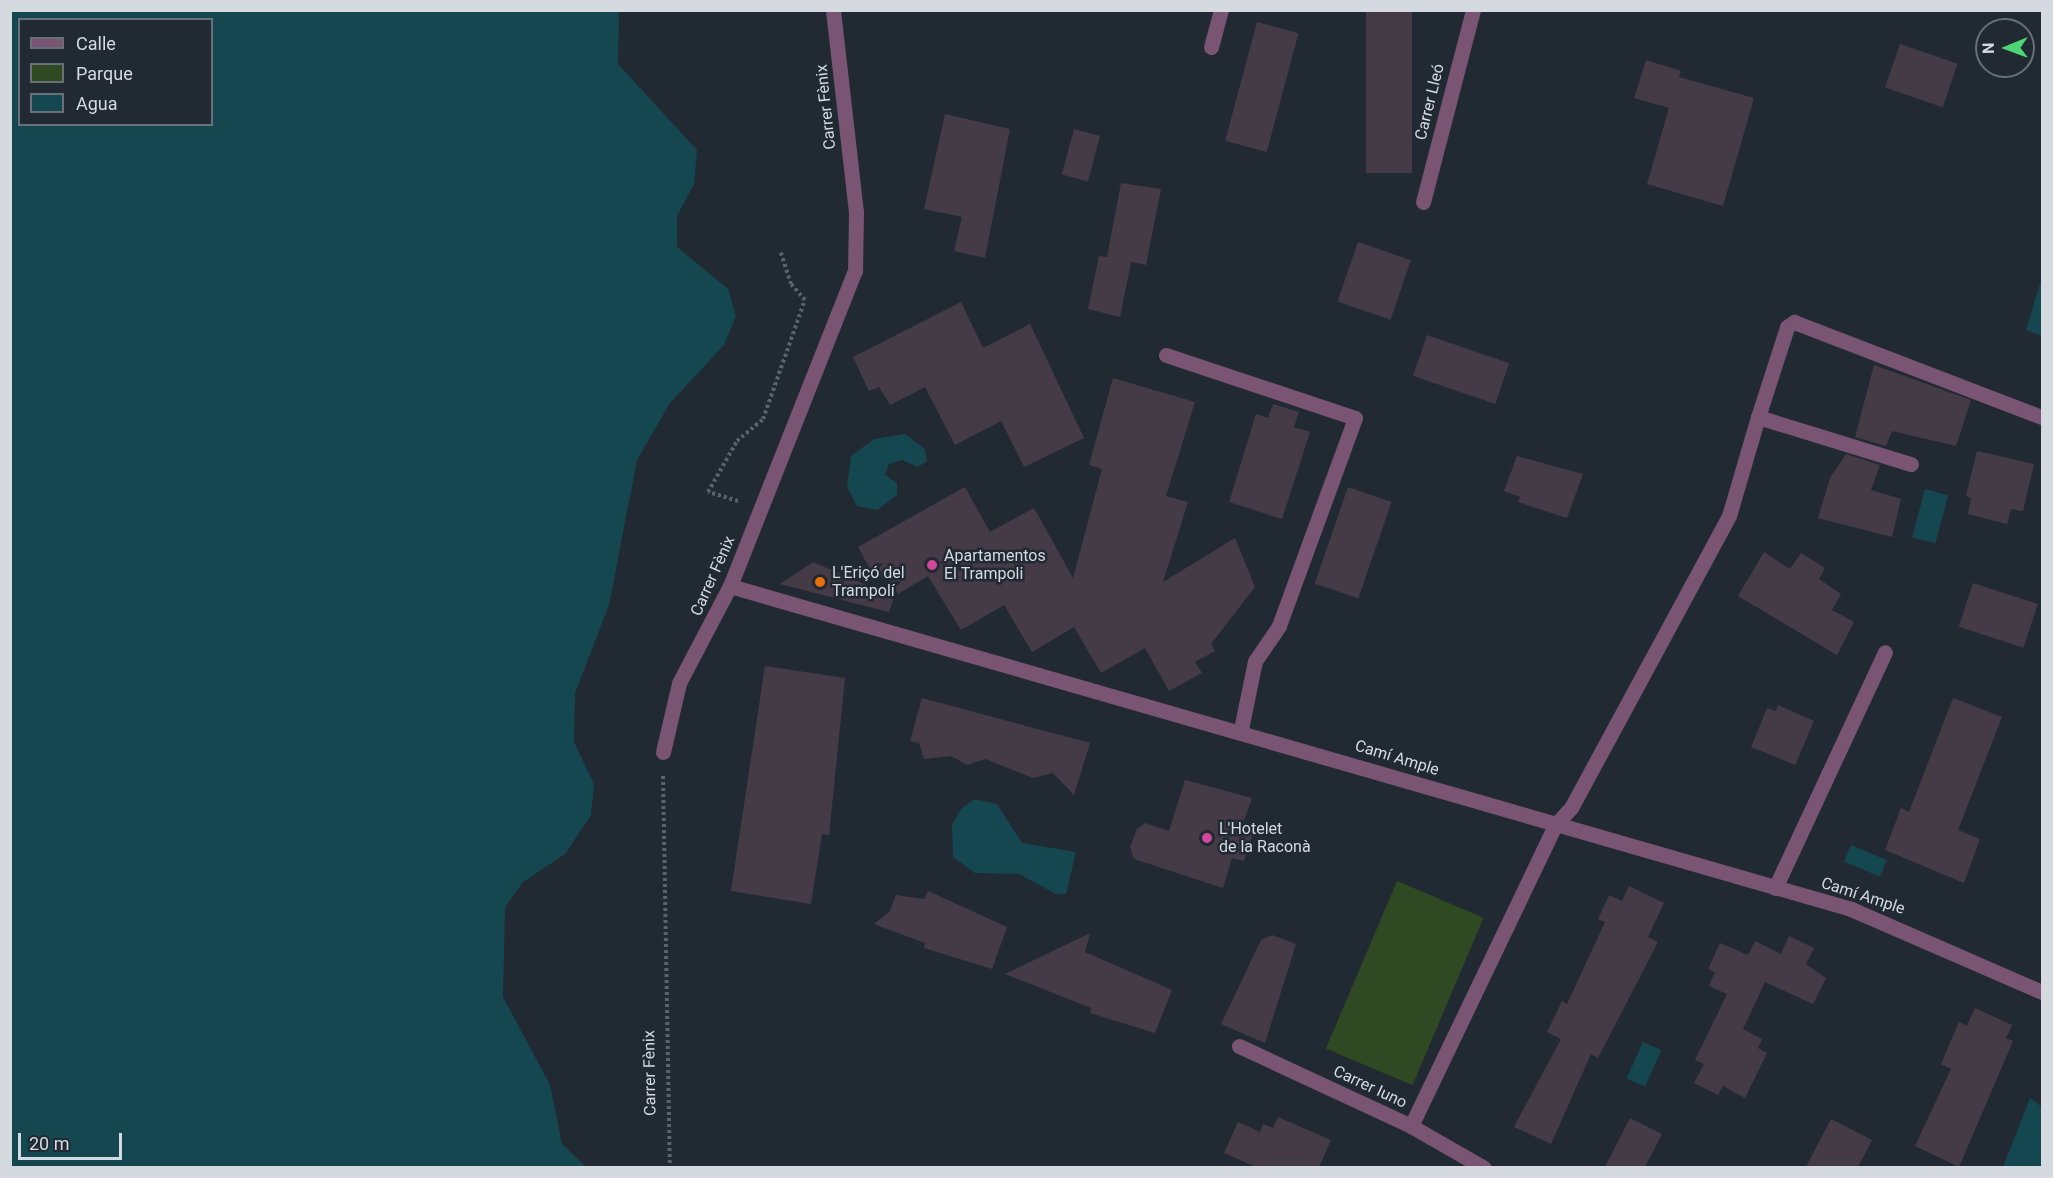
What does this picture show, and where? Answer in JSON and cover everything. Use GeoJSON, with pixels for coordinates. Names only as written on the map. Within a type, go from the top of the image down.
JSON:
{"type":"FeatureCollection","features":[{"type":"Feature","properties":{"kind":"street","name":"Carrer Fènix"},"geometry":{"type":"LineString","coordinates":[[663,752],[679,683],[730,586],[855,271],[856,212],[833,10]]}},
{"type":"Feature","properties":{"kind":"street"},"geometry":{"type":"LineString","coordinates":[[1211,47],[1221,10]]}},
{"type":"Feature","properties":{"kind":"street","name":"Carrer Lleó"},"geometry":{"type":"LineString","coordinates":[[1423,202],[1473,10]]}},
{"type":"Feature","properties":{"kind":"street"},"geometry":{"type":"LineString","coordinates":[[1411,1126],[1555,825],[1571,808],[1729,516],[1787,327],[1794,322],[2043,417]]}},
{"type":"Feature","properties":{"kind":"street"},"geometry":{"type":"LineString","coordinates":[[1166,355],[1355,418],[1279,626],[1255,661],[1241,729]]}},
{"type":"Feature","properties":{"kind":"street"},"geometry":{"type":"LineString","coordinates":[[1758,417],[1911,464]]}},
{"type":"Feature","properties":{"kind":"street","name":"Camí Ample"},"geometry":{"type":"LineString","coordinates":[[730,586],[1241,729],[1555,825],[1894,924],[2043,992]]}},
{"type":"Feature","properties":{"kind":"street"},"geometry":{"type":"LineString","coordinates":[[1775,888],[1885,652]]}},
{"type":"Feature","properties":{"kind":"street","name":"Carrer Iuno"},"geometry":{"type":"LineString","coordinates":[[1239,1046],[1411,1126],[1484,1167]]}},
{"type":"Feature","properties":{"kind":"path"},"geometry":{"type":"LineString","coordinates":[[738,501],[708,492],[737,441],[763,419],[805,300],[791,284],[780,251]]}},
{"type":"Feature","properties":{"kind":"path","name":"Carrer Fènix"},"geometry":{"type":"LineString","coordinates":[[663,752],[670,1167]]}},
{"type":"Feature","properties":{"kind":"green space"},"geometry":{"type":"Polygon","coordinates":[[[1397,881],[1484,918],[1412,1085],[1326,1049],[1397,881]]]}},
{"type":"Feature","properties":{"kind":"water"},"geometry":{"type":"Polygon","coordinates":[[[10,11],[619,11],[618,64],[697,150],[694,184],[677,216],[677,247],[728,289],[736,316],[724,345],[670,403],[637,460],[609,605],[575,693],[574,742],[594,784],[591,815],[565,854],[523,882],[505,907],[503,997],[550,1085],[562,1144],[586,1167],[11,1167],[10,11]]]}},
{"type":"Feature","properties":{"kind":"water"},"geometry":{"type":"Polygon","coordinates":[[[2042,277],[2042,336],[2026,330],[2042,277]]]}},
{"type":"Feature","properties":{"kind":"water"},"geometry":{"type":"Polygon","coordinates":[[[905,434],[925,449],[927,461],[918,467],[902,460],[889,464],[885,475],[897,483],[897,495],[877,510],[857,506],[847,487],[851,456],[874,439],[905,434]]]}},
{"type":"Feature","properties":{"kind":"water"},"geometry":{"type":"Polygon","coordinates":[[[1925,489],[1948,495],[1935,544],[1912,537],[1925,489]]]}},
{"type":"Feature","properties":{"kind":"water"},"geometry":{"type":"Polygon","coordinates":[[[975,799],[997,804],[1022,843],[1076,852],[1066,894],[1056,894],[1019,874],[975,873],[953,857],[952,824],[962,808],[975,799]]]}},
{"type":"Feature","properties":{"kind":"water"},"geometry":{"type":"Polygon","coordinates":[[[1851,845],[1887,860],[1880,877],[1844,862],[1851,845]]]}},
{"type":"Feature","properties":{"kind":"water"},"geometry":{"type":"Polygon","coordinates":[[[1643,1042],[1661,1050],[1645,1087],[1627,1079],[1643,1042]]]}},
{"type":"Feature","properties":{"kind":"water"},"geometry":{"type":"Polygon","coordinates":[[[2030,1098],[2042,1107],[2042,1163],[2040,1167],[2003,1167],[2030,1098]]]}},
{"type":"Feature","properties":{"kind":"building"},"geometry":{"type":"Polygon","coordinates":[[[1366,10],[1412,10],[1412,173],[1366,173],[1366,10]]]}},
{"type":"Feature","properties":{"kind":"building"},"geometry":{"type":"Polygon","coordinates":[[[1257,22],[1299,33],[1267,152],[1225,141],[1257,22]]]}},
{"type":"Feature","properties":{"kind":"building"},"geometry":{"type":"Polygon","coordinates":[[[1900,44],[1958,64],[1943,107],[1885,87],[1900,44]]]}},
{"type":"Feature","properties":{"kind":"building"},"geometry":{"type":"Polygon","coordinates":[[[1646,60],[1681,71],[1679,77],[1754,98],[1723,206],[1647,184],[1669,108],[1634,98],[1646,60]]]}},
{"type":"Feature","properties":{"kind":"building"},"geometry":{"type":"Polygon","coordinates":[[[945,114],[1010,129],[985,258],[954,251],[962,217],[924,209],[945,114]]]}},
{"type":"Feature","properties":{"kind":"building"},"geometry":{"type":"Polygon","coordinates":[[[1074,129],[1100,136],[1088,181],[1062,174],[1074,129]]]}},
{"type":"Feature","properties":{"kind":"building"},"geometry":{"type":"Polygon","coordinates":[[[1121,183],[1161,189],[1146,265],[1131,262],[1120,317],[1088,309],[1099,256],[1107,257],[1121,183]]]}},
{"type":"Feature","properties":{"kind":"building"},"geometry":{"type":"Polygon","coordinates":[[[1358,242],[1411,260],[1390,320],[1337,302],[1358,242]]]}},
{"type":"Feature","properties":{"kind":"building"},"geometry":{"type":"Polygon","coordinates":[[[961,302],[983,348],[1030,324],[1084,438],[1024,467],[1001,421],[955,445],[925,387],[890,405],[879,387],[869,391],[853,357],[961,302]]]}},
{"type":"Feature","properties":{"kind":"building"},"geometry":{"type":"Polygon","coordinates":[[[1427,335],[1509,363],[1495,404],[1413,376],[1427,335]]]}},
{"type":"Feature","properties":{"kind":"building"},"geometry":{"type":"Polygon","coordinates":[[[1874,365],[1971,400],[1956,446],[1892,431],[1886,446],[1855,437],[1874,365]]]}},
{"type":"Feature","properties":{"kind":"building"},"geometry":{"type":"Polygon","coordinates":[[[1113,378],[1195,402],[1166,496],[1188,502],[1163,582],[1235,538],[1255,587],[1211,644],[1215,651],[1195,662],[1202,673],[1169,691],[1145,648],[1101,673],[1074,627],[1032,652],[1004,605],[961,630],[928,576],[898,594],[885,574],[876,580],[858,547],[965,487],[990,532],[1034,508],[1073,578],[1102,469],[1089,465],[1113,378]]]}},
{"type":"Feature","properties":{"kind":"building"},"geometry":{"type":"Polygon","coordinates":[[[1273,404],[1299,412],[1294,427],[1310,432],[1282,519],[1229,502],[1256,414],[1268,418],[1273,404]]]}},
{"type":"Feature","properties":{"kind":"building"},"geometry":{"type":"Polygon","coordinates":[[[1977,451],[2034,464],[2023,511],[2011,509],[2007,524],[1968,514],[1971,498],[1966,496],[1977,451]]]}},
{"type":"Feature","properties":{"kind":"building"},"geometry":{"type":"Polygon","coordinates":[[[1846,454],[1880,465],[1871,490],[1901,499],[1892,537],[1818,518],[1830,478],[1846,454]]]}},
{"type":"Feature","properties":{"kind":"building"},"geometry":{"type":"Polygon","coordinates":[[[1517,456],[1583,474],[1567,518],[1518,502],[1520,497],[1504,491],[1517,456]]]}},
{"type":"Feature","properties":{"kind":"building"},"geometry":{"type":"Polygon","coordinates":[[[1348,487],[1391,502],[1358,598],[1315,583],[1348,487]]]}},
{"type":"Feature","properties":{"kind":"building"},"geometry":{"type":"Polygon","coordinates":[[[1764,552],[1790,569],[1801,553],[1825,568],[1819,579],[1841,594],[1832,610],[1854,622],[1837,655],[1738,596],[1764,552]]]}},
{"type":"Feature","properties":{"kind":"building","name":"L'Eriçó del Trampolí"},"geometry":{"type":"Polygon","coordinates":[[[813,562],[894,597],[889,612],[780,584],[813,562]]]}},
{"type":"Feature","properties":{"kind":"building"},"geometry":{"type":"Polygon","coordinates":[[[1973,583],[2038,604],[2023,648],[1959,627],[1973,583]]]}},
{"type":"Feature","properties":{"kind":"building"},"geometry":{"type":"Polygon","coordinates":[[[765,666],[845,678],[829,835],[822,834],[811,904],[731,891],[765,666]]]}},
{"type":"Feature","properties":{"kind":"building"},"geometry":{"type":"Polygon","coordinates":[[[922,698],[1090,743],[1074,795],[1053,773],[1033,778],[985,759],[967,765],[951,756],[924,759],[919,743],[910,741],[922,698]]]}},
{"type":"Feature","properties":{"kind":"building"},"geometry":{"type":"Polygon","coordinates":[[[1953,698],[2002,717],[1958,830],[1980,839],[1964,883],[1885,850],[1901,808],[1909,812],[1953,698]]]}},
{"type":"Feature","properties":{"kind":"building"},"geometry":{"type":"Polygon","coordinates":[[[1778,705],[1814,721],[1795,765],[1751,747],[1767,708],[1776,711],[1778,705]]]}},
{"type":"Feature","properties":{"kind":"building"},"geometry":{"type":"Polygon","coordinates":[[[1185,780],[1252,798],[1242,826],[1254,830],[1244,861],[1232,858],[1223,888],[1134,859],[1130,847],[1137,829],[1145,823],[1169,831],[1185,780]]]}},
{"type":"Feature","properties":{"kind":"building"},"geometry":{"type":"Polygon","coordinates":[[[1629,886],[1664,903],[1648,937],[1658,942],[1598,1058],[1591,1054],[1551,1144],[1514,1127],[1561,1039],[1547,1032],[1562,1001],[1567,1004],[1605,922],[1598,919],[1609,895],[1622,901],[1629,886]]]}},
{"type":"Feature","properties":{"kind":"building"},"geometry":{"type":"Polygon","coordinates":[[[928,891],[1007,927],[992,969],[924,948],[925,943],[874,924],[890,911],[896,895],[924,899],[928,891]]]}},
{"type":"Feature","properties":{"kind":"building"},"geometry":{"type":"Polygon","coordinates":[[[1090,933],[1085,952],[1172,990],[1155,1033],[1090,1013],[1091,1008],[1005,974],[1090,933]]]}},
{"type":"Feature","properties":{"kind":"building"},"geometry":{"type":"Polygon","coordinates":[[[1272,935],[1296,944],[1265,1043],[1221,1024],[1261,940],[1272,935]]]}},
{"type":"Feature","properties":{"kind":"building"},"geometry":{"type":"Polygon","coordinates":[[[1789,936],[1814,948],[1806,964],[1826,978],[1813,1004],[1765,982],[1743,1029],[1762,1039],[1758,1048],[1767,1053],[1745,1098],[1723,1086],[1718,1095],[1694,1083],[1704,1064],[1695,1060],[1727,994],[1709,986],[1715,972],[1708,969],[1720,943],[1748,955],[1755,941],[1781,954],[1789,936]]]}},
{"type":"Feature","properties":{"kind":"building"},"geometry":{"type":"Polygon","coordinates":[[[1975,1008],[2012,1025],[2006,1038],[2013,1041],[1959,1167],[1915,1146],[1951,1069],[1941,1064],[1959,1022],[1967,1026],[1975,1008]]]}},
{"type":"Feature","properties":{"kind":"building"},"geometry":{"type":"Polygon","coordinates":[[[1278,1117],[1331,1140],[1319,1167],[1256,1167],[1224,1153],[1238,1122],[1260,1132],[1263,1124],[1273,1128],[1278,1117]]]}},
{"type":"Feature","properties":{"kind":"building"},"geometry":{"type":"Polygon","coordinates":[[[1630,1118],[1662,1134],[1645,1167],[1605,1167],[1630,1118]]]}},
{"type":"Feature","properties":{"kind":"building"},"geometry":{"type":"Polygon","coordinates":[[[1831,1119],[1872,1140],[1858,1167],[1806,1167],[1831,1119]]]}},
{"type":"Feature","properties":{"kind":"place","name":"Apartamentos El Trampoli"},"geometry":{"type":"Point","coordinates":[932,565]}},
{"type":"Feature","properties":{"kind":"place","name":"L'Eriçó del Trampolí"},"geometry":{"type":"Point","coordinates":[820,582]}},
{"type":"Feature","properties":{"kind":"place","name":"L'Hotelet de la Raconà"},"geometry":{"type":"Point","coordinates":[1207,838]}}]}
